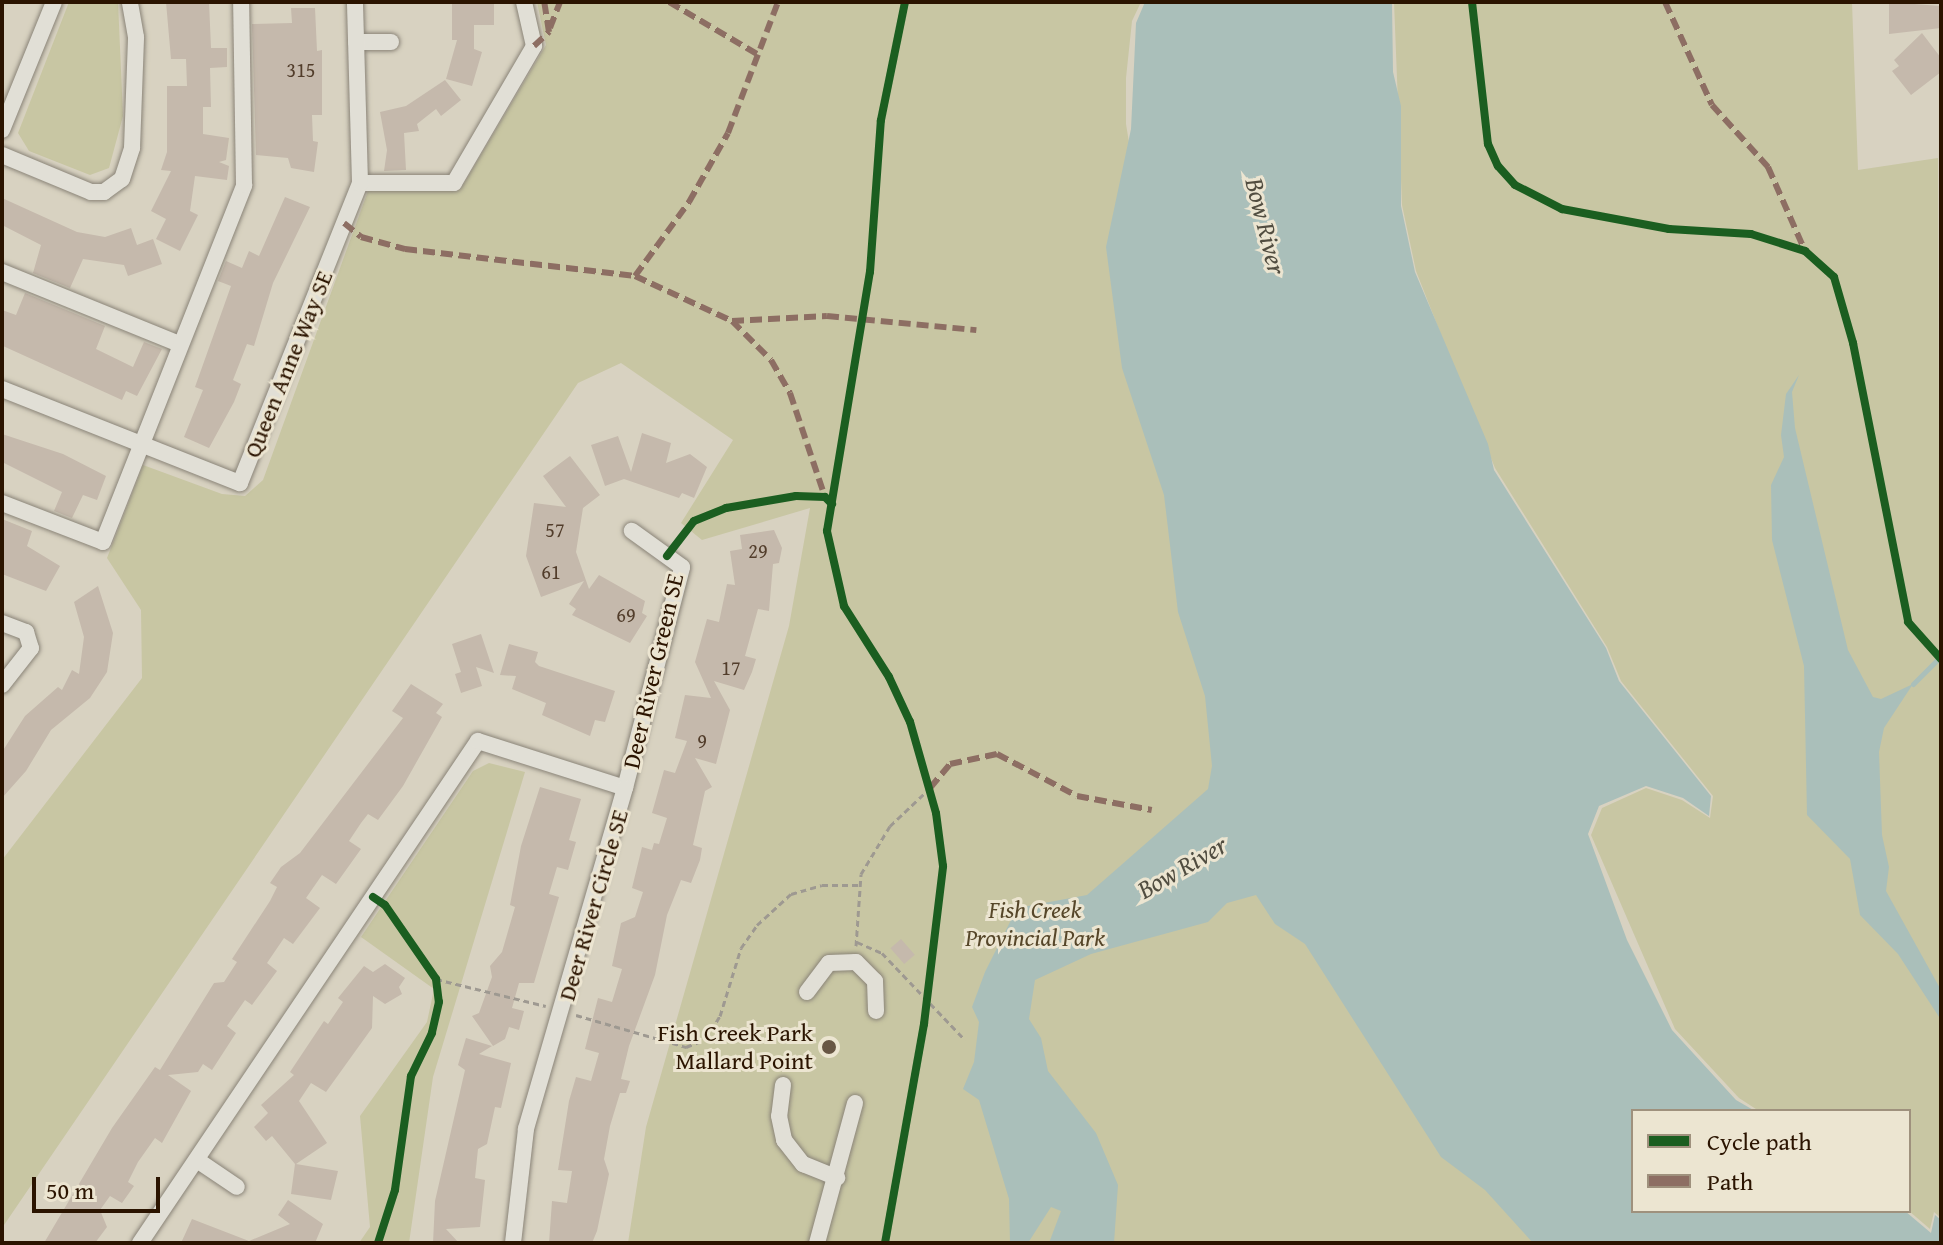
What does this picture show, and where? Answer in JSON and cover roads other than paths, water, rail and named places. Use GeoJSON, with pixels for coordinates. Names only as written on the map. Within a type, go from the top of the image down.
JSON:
{"type":"FeatureCollection","features":[{"type":"Feature","properties":{"kind":"street"},"geometry":{"type":"LineString","coordinates":[[2,130],[54,2]]}},
{"type":"Feature","properties":{"kind":"street"},"geometry":{"type":"LineString","coordinates":[[2,155],[91,192],[104,192],[122,179],[132,148],[136,37],[130,2]]}},
{"type":"Feature","properties":{"kind":"street"},"geometry":{"type":"LineString","coordinates":[[2,503],[103,542],[244,185],[241,2]]}},
{"type":"Feature","properties":{"kind":"street","name":"Queen Anne Way SE"},"geometry":{"type":"LineString","coordinates":[[2,389],[240,483],[360,183],[355,2]]}},
{"type":"Feature","properties":{"kind":"street"},"geometry":{"type":"LineString","coordinates":[[360,183],[454,183],[534,46],[524,2]]}},
{"type":"Feature","properties":{"kind":"street"},"geometry":{"type":"LineString","coordinates":[[356,42],[391,42]]}},
{"type":"Feature","properties":{"kind":"street"},"geometry":{"type":"LineString","coordinates":[[2,272],[179,344]]}},
{"type":"Feature","properties":{"kind":"street","name":"Deer River Green SE"},"geometry":{"type":"LineString","coordinates":[[625,788],[682,567],[632,531]]}},
{"type":"Feature","properties":{"kind":"street"},"geometry":{"type":"LineString","coordinates":[[2,623],[26,632],[31,648],[2,685]]}},
{"type":"Feature","properties":{"kind":"street","name":"Deer River Circle SE"},"geometry":{"type":"LineString","coordinates":[[140,1243],[478,741],[625,788],[526,1129],[513,1243]]}},
{"type":"Feature","properties":{"kind":"street"},"geometry":{"type":"LineString","coordinates":[[807,992],[829,963],[856,962],[875,981],[876,1011]]}},
{"type":"Feature","properties":{"kind":"street"},"geometry":{"type":"LineString","coordinates":[[783,1085],[779,1116],[784,1140],[803,1164],[837,1178]]}},
{"type":"Feature","properties":{"kind":"street"},"geometry":{"type":"LineString","coordinates":[[817,1243],[855,1103]]}},
{"type":"Feature","properties":{"kind":"street"},"geometry":{"type":"LineString","coordinates":[[197,1160],[237,1187]]}},
{"type":"Feature","properties":{"kind":"water","name":"Bow River"},"geometry":{"type":"Polygon","coordinates":[[[1145,2],[1392,2],[1393,72],[1401,106],[1401,206],[1415,272],[1488,444],[1494,470],[1606,648],[1619,681],[1711,796],[1709,816],[1683,798],[1646,786],[1599,806],[1588,834],[1627,940],[1672,1030],[1736,1100],[1752,1109],[1631,1109],[1631,1213],[1907,1213],[1931,1233],[1935,1215],[1941,1220],[1941,1243],[1533,1243],[1485,1190],[1441,1157],[1305,944],[1275,924],[1256,895],[1227,903],[1208,922],[1091,954],[1035,980],[1029,1019],[1041,1038],[1048,1071],[1096,1133],[1118,1185],[1114,1243],[1049,1243],[1061,1211],[1051,1207],[1028,1243],[1010,1243],[1009,1199],[979,1100],[963,1089],[974,1062],[979,1022],[972,1007],[985,972],[1017,908],[1087,895],[1208,789],[1212,766],[1205,696],[1178,612],[1164,495],[1122,368],[1106,247],[1131,129],[1136,23],[1145,2]]]}},
{"type":"Feature","properties":{"kind":"water"},"geometry":{"type":"Polygon","coordinates":[[[1799,375],[1792,392],[1795,428],[1848,650],[1873,697],[1881,699],[1913,684],[1884,728],[1879,752],[1882,835],[1889,867],[1886,891],[1941,990],[1941,1020],[1898,954],[1860,915],[1850,859],[1807,815],[1804,666],[1772,540],[1771,485],[1784,457],[1781,435],[1786,394],[1799,375]]]}},
{"type":"Feature","properties":{"kind":"waterway"},"geometry":{"type":"LineString","coordinates":[[1913,684],[1941,656]]}},
{"type":"Feature","properties":{"kind":"place","name":"Fish Creek Park Mallard Point"},"geometry":{"type":"Point","coordinates":[829,1047]}},
{"type":"Feature","properties":{"kind":"park label","name":"Fish Creek Provincial Park"},"geometry":{"type":"Point","coordinates":[1035,924]}}]}
